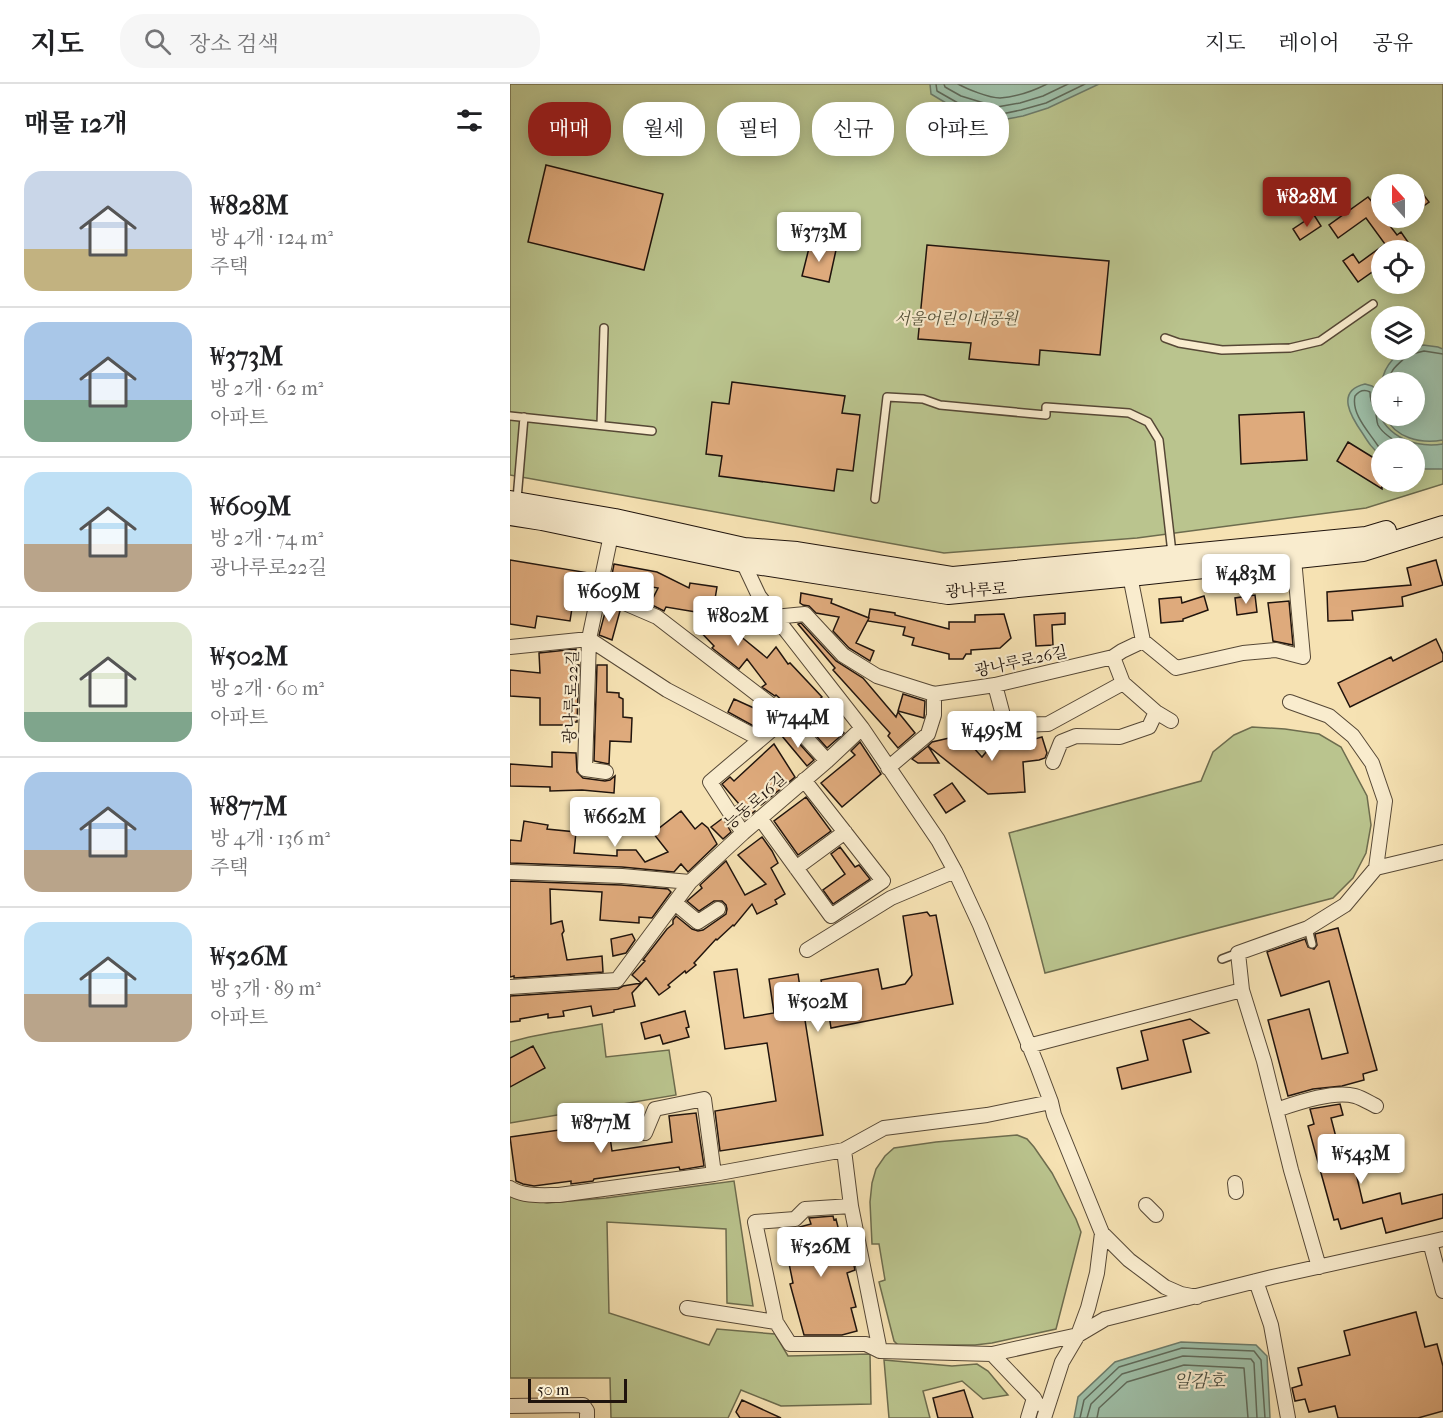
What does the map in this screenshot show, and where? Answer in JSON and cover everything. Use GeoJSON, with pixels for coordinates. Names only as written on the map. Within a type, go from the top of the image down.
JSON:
{"type":"FeatureCollection","features":[{"type":"Feature","properties":{"kind":"main road","name":"광나루로"},"geometry":{"type":"LineString","coordinates":[[512,506],[542,520],[610,535],[743,555],[948,594],[1130,576],[1173,564],[1366,537],[1443,518]]}},
{"type":"Feature","properties":{"kind":"main road","name":"광나루로"},"geometry":{"type":"LineString","coordinates":[[512,506],[615,519],[743,555],[797,552],[952,577],[1294,559],[1363,551],[1443,518]]}},
{"type":"Feature","properties":{"kind":"street","name":"광나루로22길"},"geometry":{"type":"LineString","coordinates":[[606,772],[585,769],[589,639],[610,535]]}},
{"type":"Feature","properties":{"kind":"street"},"geometry":{"type":"LineString","coordinates":[[743,555],[759,596],[862,729],[938,840],[955,871],[980,925],[1102,1233],[1129,1260],[1165,1287],[1181,1294],[1197,1297]]}},
{"type":"Feature","properties":{"kind":"street"},"geometry":{"type":"LineString","coordinates":[[1130,576],[1143,641],[1176,668],[1242,653],[1276,650],[1303,657],[1294,559]]}},
{"type":"Feature","properties":{"kind":"street"},"geometry":{"type":"LineString","coordinates":[[599,592],[657,617],[787,717],[826,761]]}},
{"type":"Feature","properties":{"kind":"street"},"geometry":{"type":"LineString","coordinates":[[774,617],[805,614],[843,656],[877,676],[934,694],[934,715],[928,734],[888,768]]}},
{"type":"Feature","properties":{"kind":"street"},"geometry":{"type":"LineString","coordinates":[[510,647],[589,639],[667,690],[760,739]]}},
{"type":"Feature","properties":{"kind":"street","name":"광나루로26길"},"geometry":{"type":"LineString","coordinates":[[934,694],[995,685],[1113,657],[1143,641]]}},
{"type":"Feature","properties":{"kind":"street"},"geometry":{"type":"LineString","coordinates":[[1113,657],[1123,683],[1171,722]]}},
{"type":"Feature","properties":{"kind":"street"},"geometry":{"type":"LineString","coordinates":[[995,685],[1004,719],[1017,725],[1048,723],[1123,683]]}},
{"type":"Feature","properties":{"kind":"street"},"geometry":{"type":"LineString","coordinates":[[1290,702],[1329,716],[1353,736],[1372,763],[1385,801],[1376,868],[1345,905],[1308,928],[1238,953],[1242,990],[1264,1061],[1291,1170],[1319,1267]]}},
{"type":"Feature","properties":{"kind":"street"},"geometry":{"type":"LineString","coordinates":[[1053,762],[1061,742],[1076,736],[1120,737],[1149,727],[1156,712]]}},
{"type":"Feature","properties":{"kind":"street"},"geometry":{"type":"LineString","coordinates":[[743,832],[710,782],[787,717]]}},
{"type":"Feature","properties":{"kind":"street"},"geometry":{"type":"LineString","coordinates":[[1048,723],[1061,742]]}},
{"type":"Feature","properties":{"kind":"street","name":"능동로16길"},"geometry":{"type":"LineString","coordinates":[[510,987],[618,980],[690,882],[743,832],[862,729]]}},
{"type":"Feature","properties":{"kind":"street"},"geometry":{"type":"LineString","coordinates":[[760,818],[831,916],[883,881],[804,780]]}},
{"type":"Feature","properties":{"kind":"street"},"geometry":{"type":"LineString","coordinates":[[796,868],[845,832]]}},
{"type":"Feature","properties":{"kind":"street"},"geometry":{"type":"LineString","coordinates":[[1376,868],[1443,852]]}},
{"type":"Feature","properties":{"kind":"street"},"geometry":{"type":"LineString","coordinates":[[807,950],[891,898],[955,871]]}},
{"type":"Feature","properties":{"kind":"street"},"geometry":{"type":"LineString","coordinates":[[510,872],[622,876],[690,882]]}},
{"type":"Feature","properties":{"kind":"street"},"geometry":{"type":"LineString","coordinates":[[675,903],[698,922],[718,909]]}},
{"type":"Feature","properties":{"kind":"street"},"geometry":{"type":"LineString","coordinates":[[1028,1046],[1242,990]]}},
{"type":"Feature","properties":{"kind":"street"},"geometry":{"type":"LineString","coordinates":[[1276,1110],[1330,1092],[1354,1096],[1376,1106]]}},
{"type":"Feature","properties":{"kind":"street"},"geometry":{"type":"LineString","coordinates":[[645,1133],[655,1109],[704,1099],[714,1174]]}},
{"type":"Feature","properties":{"kind":"street"},"geometry":{"type":"LineString","coordinates":[[510,1188],[516,1192],[558,1195],[714,1174],[844,1150],[884,1128],[987,1115],[1051,1102]]}},
{"type":"Feature","properties":{"kind":"street"},"geometry":{"type":"LineString","coordinates":[[844,1150],[850,1206],[880,1351]]}},
{"type":"Feature","properties":{"kind":"street"},"geometry":{"type":"LineString","coordinates":[[850,1206],[805,1209],[795,1219],[755,1222],[776,1322],[790,1344],[867,1344],[880,1351],[992,1354],[1077,1335],[1105,1319],[1256,1281],[1437,1240],[1443,1291]]}},
{"type":"Feature","properties":{"kind":"street"},"geometry":{"type":"LineString","coordinates":[[1044,1417],[1062,1362],[1077,1335],[1088,1308],[1097,1273],[1102,1233]]}},
{"type":"Feature","properties":{"kind":"street"},"geometry":{"type":"LineString","coordinates":[[1256,1281],[1271,1325],[1288,1418]]}},
{"type":"Feature","properties":{"kind":"street"},"geometry":{"type":"LineString","coordinates":[[687,1308],[776,1322]]}},
{"type":"Feature","properties":{"kind":"street"},"geometry":{"type":"LineString","coordinates":[[867,1344],[876,1329]]}},
{"type":"Feature","properties":{"kind":"street"},"geometry":{"type":"LineString","coordinates":[[992,1354],[1034,1398],[1044,1417]]}},
{"type":"Feature","properties":{"kind":"street"},"geometry":{"type":"LineString","coordinates":[[1028,1418],[1034,1398]]}},
{"type":"Feature","properties":{"kind":"street"},"geometry":{"type":"LineString","coordinates":[[510,1406],[583,1405],[587,1411],[587,1418]]}},
{"type":"Feature","properties":{"kind":"lane"},"geometry":{"type":"LineString","coordinates":[[1165,338],[1179,343],[1222,350],[1290,348],[1320,341],[1373,304]]}},
{"type":"Feature","properties":{"kind":"lane"},"geometry":{"type":"LineString","coordinates":[[601,425],[604,328]]}},
{"type":"Feature","properties":{"kind":"lane"},"geometry":{"type":"LineString","coordinates":[[876,499],[886,397],[924,399],[940,405],[1046,415],[1046,407],[1129,413],[1148,422],[1159,440],[1173,564]]}},
{"type":"Feature","properties":{"kind":"lane"},"geometry":{"type":"LineString","coordinates":[[510,416],[652,430]]}},
{"type":"Feature","properties":{"kind":"lane"},"geometry":{"type":"LineString","coordinates":[[512,506],[524,417]]}},
{"type":"Feature","properties":{"kind":"lane"},"geometry":{"type":"LineString","coordinates":[[1308,928],[1312,944]]}},
{"type":"Feature","properties":{"kind":"lane"},"geometry":{"type":"LineString","coordinates":[[1222,959],[1238,953]]}},
{"type":"Feature","properties":{"kind":"green space","name":"서울어린이대공원"},"geometry":{"type":"Polygon","coordinates":[[[510,84],[1443,84],[1443,484],[1425,490],[1425,438],[1371,438],[1371,492],[1417,492],[1366,508],[1137,538],[944,553],[510,475],[510,84]]]}},
{"type":"Feature","properties":{"kind":"green space"},"geometry":{"type":"Polygon","coordinates":[[[1252,727],[1319,734],[1341,747],[1367,796],[1371,825],[1366,853],[1353,878],[1333,898],[1045,973],[1009,833],[1201,781],[1213,752],[1234,735],[1252,727]]]}},
{"type":"Feature","properties":{"kind":"green space"},"geometry":{"type":"Polygon","coordinates":[[[602,1024],[606,1057],[669,1050],[676,1095],[510,1123],[510,1042],[602,1024]]]}},
{"type":"Feature","properties":{"kind":"green space"},"geometry":{"type":"Polygon","coordinates":[[[1017,1135],[1027,1139],[1052,1173],[1081,1232],[1056,1329],[975,1345],[898,1345],[894,1341],[879,1282],[885,1280],[879,1244],[872,1244],[870,1202],[876,1169],[894,1148],[1017,1135]]]}},
{"type":"Feature","properties":{"kind":"green space"},"geometry":{"type":"Polygon","coordinates":[[[734,1181],[753,1306],[727,1303],[726,1229],[607,1222],[609,1313],[709,1345],[717,1329],[775,1334],[788,1356],[870,1354],[871,1404],[781,1406],[741,1390],[728,1418],[611,1418],[610,1378],[510,1378],[510,1195],[547,1203],[606,1198],[734,1181]]]}},
{"type":"Feature","properties":{"kind":"green space"},"geometry":{"type":"Polygon","coordinates":[[[884,1360],[952,1366],[977,1364],[988,1371],[1008,1395],[983,1399],[962,1381],[923,1391],[930,1418],[889,1418],[884,1360]]]}},
{"type":"Feature","properties":{"kind":"water"},"geometry":{"type":"Polygon","coordinates":[[[930,84],[1099,84],[1048,108],[1009,119],[1009,102],[944,102],[931,94],[930,84]]]}},
{"type":"Feature","properties":{"kind":"water"},"geometry":{"type":"Polygon","coordinates":[[[1425,345],[1443,349],[1443,440],[1426,441],[1425,438],[1409,438],[1391,426],[1425,426],[1425,372],[1384,372],[1392,360],[1425,360],[1425,345]]]}},
{"type":"Feature","properties":{"kind":"water"},"geometry":{"type":"Polygon","coordinates":[[[1365,384],[1371,386],[1371,426],[1386,426],[1402,438],[1371,438],[1371,445],[1350,413],[1348,398],[1350,392],[1365,384]]]}},
{"type":"Feature","properties":{"kind":"water"},"geometry":{"type":"Polygon","coordinates":[[[1443,444],[1443,469],[1425,469],[1425,445],[1443,444]]]}},
{"type":"Feature","properties":{"kind":"water","name":"일감호"},"geometry":{"type":"Polygon","coordinates":[[[1181,1342],[1256,1345],[1267,1356],[1270,1418],[1074,1418],[1078,1397],[1115,1362],[1181,1342]]]}},
{"type":"Feature","properties":{"kind":"building"},"geometry":{"type":"Polygon","coordinates":[[[546,165],[663,194],[644,270],[528,242],[546,165]]]}},
{"type":"Feature","properties":{"kind":"building"},"geometry":{"type":"Polygon","coordinates":[[[1368,197],[1371,201],[1371,225],[1366,218],[1338,238],[1329,225],[1368,197]]]}},
{"type":"Feature","properties":{"kind":"building"},"geometry":{"type":"Polygon","coordinates":[[[1314,215],[1321,226],[1300,240],[1293,229],[1314,215]]]}},
{"type":"Feature","properties":{"kind":"building"},"geometry":{"type":"Polygon","coordinates":[[[1373,228],[1392,228],[1397,235],[1401,232],[1407,240],[1382,240],[1373,228]]]}},
{"type":"Feature","properties":{"kind":"building"},"geometry":{"type":"Polygon","coordinates":[[[810,244],[836,250],[829,282],[802,276],[810,244]]]}},
{"type":"Feature","properties":{"kind":"building"},"geometry":{"type":"Polygon","coordinates":[[[927,245],[1109,261],[1100,355],[1040,350],[1039,365],[969,359],[971,343],[918,339],[927,245]]]}},
{"type":"Feature","properties":{"kind":"building"},"geometry":{"type":"Polygon","coordinates":[[[1353,254],[1359,263],[1371,254],[1371,273],[1358,282],[1343,261],[1353,254]]]}},
{"type":"Feature","properties":{"kind":"building"},"geometry":{"type":"Polygon","coordinates":[[[732,382],[845,396],[842,413],[860,415],[853,471],[837,469],[834,491],[719,476],[722,456],[706,454],[712,402],[729,404],[732,382]]]}},
{"type":"Feature","properties":{"kind":"building"},"geometry":{"type":"Polygon","coordinates":[[[1304,412],[1307,460],[1241,464],[1239,415],[1304,412]]]}},
{"type":"Feature","properties":{"kind":"building"},"geometry":{"type":"Polygon","coordinates":[[[1348,442],[1371,456],[1371,482],[1337,461],[1348,442]]]}},
{"type":"Feature","properties":{"kind":"building"},"geometry":{"type":"Polygon","coordinates":[[[510,560],[589,573],[584,604],[573,602],[570,621],[537,616],[535,628],[510,624],[510,560]]]}},
{"type":"Feature","properties":{"kind":"building"},"geometry":{"type":"Polygon","coordinates":[[[1436,560],[1443,585],[1402,597],[1403,606],[1352,611],[1353,620],[1328,621],[1327,592],[1411,585],[1407,568],[1436,560]]]}},
{"type":"Feature","properties":{"kind":"building"},"geometry":{"type":"Polygon","coordinates":[[[614,564],[657,572],[689,588],[690,583],[717,587],[714,605],[727,618],[725,620],[767,658],[776,647],[788,664],[790,663],[822,697],[817,701],[844,733],[827,748],[794,711],[776,695],[762,687],[766,684],[747,659],[739,669],[712,648],[714,646],[695,626],[708,614],[666,607],[664,611],[650,604],[658,588],[611,580],[614,564]]]}},
{"type":"Feature","properties":{"kind":"building"},"geometry":{"type":"Polygon","coordinates":[[[801,593],[832,599],[831,603],[869,618],[856,643],[874,651],[870,661],[849,648],[833,631],[839,617],[816,613],[809,606],[803,605],[800,603],[801,593]]]}},
{"type":"Feature","properties":{"kind":"building"},"geometry":{"type":"Polygon","coordinates":[[[1255,595],[1257,612],[1237,615],[1235,598],[1255,595]]]}},
{"type":"Feature","properties":{"kind":"building"},"geometry":{"type":"Polygon","coordinates":[[[1204,596],[1208,610],[1183,619],[1183,621],[1161,623],[1159,599],[1181,597],[1182,603],[1204,596]]]}},
{"type":"Feature","properties":{"kind":"building"},"geometry":{"type":"Polygon","coordinates":[[[1289,601],[1293,645],[1273,641],[1268,603],[1289,601]]]}},
{"type":"Feature","properties":{"kind":"building"},"geometry":{"type":"Polygon","coordinates":[[[607,605],[620,611],[612,640],[599,635],[607,605]]]}},
{"type":"Feature","properties":{"kind":"building"},"geometry":{"type":"Polygon","coordinates":[[[870,609],[895,613],[895,615],[949,629],[949,622],[975,622],[975,615],[1004,614],[1011,638],[1000,648],[971,650],[971,654],[966,654],[963,659],[949,659],[949,654],[912,645],[914,638],[903,635],[905,627],[868,621],[870,609]]]}},
{"type":"Feature","properties":{"kind":"building"},"geometry":{"type":"Polygon","coordinates":[[[1065,613],[1065,624],[1052,625],[1053,645],[1036,646],[1034,615],[1065,613]]]}},
{"type":"Feature","properties":{"kind":"building"},"geometry":{"type":"Polygon","coordinates":[[[801,623],[836,661],[863,678],[896,717],[898,712],[915,733],[898,748],[888,736],[890,733],[833,670],[835,668],[798,624],[801,623]]]}},
{"type":"Feature","properties":{"kind":"building"},"geometry":{"type":"Polygon","coordinates":[[[1436,639],[1443,654],[1443,661],[1350,707],[1338,683],[1391,657],[1393,661],[1436,639]]]}},
{"type":"Feature","properties":{"kind":"building"},"geometry":{"type":"Polygon","coordinates":[[[576,649],[575,665],[579,665],[577,722],[570,722],[570,725],[540,725],[540,698],[510,696],[510,670],[540,673],[539,653],[576,649]]]}},
{"type":"Feature","properties":{"kind":"building"},"geometry":{"type":"Polygon","coordinates":[[[597,665],[607,665],[607,692],[619,693],[619,697],[623,699],[623,717],[632,718],[631,742],[610,741],[609,764],[594,761],[597,665]]]}},
{"type":"Feature","properties":{"kind":"building"},"geometry":{"type":"Polygon","coordinates":[[[903,694],[925,701],[924,718],[898,711],[903,694]]]}},
{"type":"Feature","properties":{"kind":"building"},"geometry":{"type":"Polygon","coordinates":[[[734,699],[767,714],[759,729],[728,712],[734,699]]]}},
{"type":"Feature","properties":{"kind":"building"},"geometry":{"type":"Polygon","coordinates":[[[788,731],[814,760],[807,766],[782,736],[788,731]]]}},
{"type":"Feature","properties":{"kind":"building"},"geometry":{"type":"Polygon","coordinates":[[[962,735],[982,757],[994,742],[1020,743],[1033,736],[1035,739],[1042,737],[1047,753],[1045,758],[1023,762],[1025,792],[988,794],[928,746],[932,742],[962,735]]]}},
{"type":"Feature","properties":{"kind":"building"},"geometry":{"type":"Polygon","coordinates":[[[860,742],[881,774],[842,807],[821,783],[855,755],[851,751],[860,742]]]}},
{"type":"Feature","properties":{"kind":"building"},"geometry":{"type":"Polygon","coordinates":[[[774,744],[795,777],[761,805],[753,795],[749,797],[755,811],[745,819],[736,806],[739,804],[722,784],[730,777],[734,781],[774,744]]]}},
{"type":"Feature","properties":{"kind":"building"},"geometry":{"type":"Polygon","coordinates":[[[928,746],[939,763],[918,763],[912,759],[928,746]]]}},
{"type":"Feature","properties":{"kind":"building"},"geometry":{"type":"Polygon","coordinates":[[[552,752],[576,753],[577,772],[583,778],[605,781],[615,776],[614,793],[582,790],[550,791],[550,787],[510,786],[510,764],[552,767],[552,752]]]}},
{"type":"Feature","properties":{"kind":"building"},"geometry":{"type":"Polygon","coordinates":[[[952,783],[965,801],[946,813],[934,795],[952,783]]]}},
{"type":"Feature","properties":{"kind":"building"},"geometry":{"type":"Polygon","coordinates":[[[806,797],[831,831],[798,855],[774,821],[806,797]]]}},
{"type":"Feature","properties":{"kind":"building"},"geometry":{"type":"Polygon","coordinates":[[[681,811],[695,829],[702,823],[708,828],[717,844],[688,872],[681,864],[674,872],[622,867],[510,863],[510,840],[521,841],[524,821],[548,825],[547,829],[576,832],[574,853],[617,856],[617,850],[636,850],[645,862],[668,852],[653,833],[681,811]]]}},
{"type":"Feature","properties":{"kind":"building"},"geometry":{"type":"Polygon","coordinates":[[[723,818],[731,832],[723,839],[711,827],[723,818]]]}},
{"type":"Feature","properties":{"kind":"building"},"geometry":{"type":"Polygon","coordinates":[[[762,837],[778,863],[771,868],[785,894],[775,900],[777,904],[757,914],[752,904],[734,926],[716,939],[694,963],[696,965],[668,985],[670,987],[659,995],[646,978],[632,993],[635,1006],[593,1016],[591,1006],[563,1011],[564,1016],[548,1018],[548,1014],[510,1022],[510,996],[618,989],[641,983],[632,975],[673,924],[676,916],[698,931],[726,914],[726,905],[722,901],[714,901],[699,911],[687,901],[702,888],[700,885],[726,861],[745,895],[766,884],[738,855],[762,837]]]}},
{"type":"Feature","properties":{"kind":"building"},"geometry":{"type":"Polygon","coordinates":[[[840,847],[855,867],[859,865],[870,879],[833,904],[823,890],[845,874],[831,854],[840,847]]]}},
{"type":"Feature","properties":{"kind":"building"},"geometry":{"type":"Polygon","coordinates":[[[510,881],[621,885],[668,889],[671,892],[652,918],[639,917],[639,923],[600,920],[602,892],[550,889],[551,924],[562,921],[567,960],[602,956],[603,972],[514,978],[514,976],[510,977],[510,881]]]}},
{"type":"Feature","properties":{"kind":"building"},"geometry":{"type":"Polygon","coordinates":[[[927,912],[930,916],[936,915],[953,1004],[831,1028],[829,1015],[805,1020],[823,1135],[720,1151],[715,1111],[776,1101],[767,1043],[725,1049],[714,972],[737,969],[744,1018],[774,1013],[769,979],[798,974],[801,994],[823,990],[821,980],[878,969],[882,989],[905,984],[912,975],[903,916],[927,912]]]}},
{"type":"Feature","properties":{"kind":"building"},"geometry":{"type":"Polygon","coordinates":[[[1338,928],[1377,1070],[1363,1074],[1364,1080],[1288,1096],[1268,1020],[1309,1009],[1322,1059],[1348,1053],[1329,981],[1281,996],[1267,952],[1305,939],[1308,947],[1314,949],[1317,945],[1315,934],[1338,928]]]}},
{"type":"Feature","properties":{"kind":"building"},"geometry":{"type":"Polygon","coordinates":[[[632,934],[635,940],[626,953],[613,956],[611,939],[632,934]]]}},
{"type":"Feature","properties":{"kind":"building"},"geometry":{"type":"Polygon","coordinates":[[[685,1011],[689,1037],[663,1044],[660,1035],[645,1039],[641,1023],[685,1011]]]}},
{"type":"Feature","properties":{"kind":"building"},"geometry":{"type":"Polygon","coordinates":[[[1190,1019],[1209,1033],[1183,1040],[1191,1072],[1122,1089],[1117,1068],[1148,1060],[1141,1031],[1190,1019]]]}},
{"type":"Feature","properties":{"kind":"building"},"geometry":{"type":"Polygon","coordinates":[[[533,1046],[545,1068],[510,1087],[510,1058],[533,1046]]]}},
{"type":"Feature","properties":{"kind":"building"},"geometry":{"type":"Polygon","coordinates":[[[1340,1104],[1343,1115],[1331,1118],[1344,1168],[1354,1165],[1363,1203],[1400,1193],[1402,1204],[1443,1194],[1443,1218],[1386,1233],[1382,1218],[1341,1229],[1338,1219],[1334,1220],[1308,1126],[1314,1124],[1310,1109],[1340,1104]]]}},
{"type":"Feature","properties":{"kind":"building"},"geometry":{"type":"Polygon","coordinates":[[[696,1113],[704,1166],[680,1170],[679,1167],[571,1184],[571,1181],[534,1186],[516,1181],[510,1137],[608,1123],[612,1151],[672,1142],[669,1116],[696,1113]]]}},
{"type":"Feature","properties":{"kind":"building"},"geometry":{"type":"Polygon","coordinates":[[[833,1216],[834,1220],[836,1219],[846,1259],[852,1257],[855,1270],[847,1273],[856,1307],[851,1308],[857,1331],[842,1335],[804,1335],[790,1284],[793,1283],[782,1229],[811,1224],[809,1218],[833,1216]]]}},
{"type":"Feature","properties":{"kind":"building"},"geometry":{"type":"Polygon","coordinates":[[[1416,1312],[1425,1347],[1437,1344],[1443,1366],[1443,1411],[1418,1418],[1338,1418],[1335,1406],[1309,1412],[1305,1399],[1295,1401],[1292,1388],[1302,1385],[1298,1368],[1350,1355],[1344,1331],[1416,1312]]]}},
{"type":"Feature","properties":{"kind":"building"},"geometry":{"type":"Polygon","coordinates":[[[964,1390],[973,1418],[938,1418],[933,1398],[964,1390]]]}},
{"type":"Feature","properties":{"kind":"building"},"geometry":{"type":"Polygon","coordinates":[[[742,1400],[781,1418],[740,1418],[736,1412],[742,1400]]]}}]}
